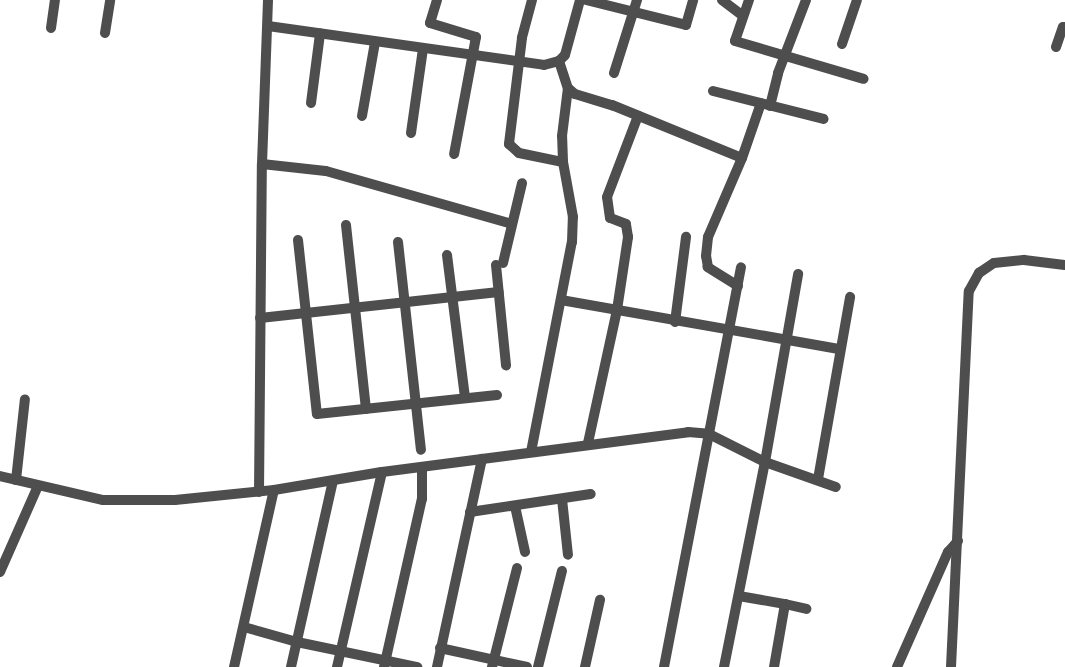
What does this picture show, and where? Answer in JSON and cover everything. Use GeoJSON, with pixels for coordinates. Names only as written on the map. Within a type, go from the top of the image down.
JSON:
{"type":"FeatureCollection","features":[{"type":"Feature","properties":{"kind":"street"},"geometry":{"type":"LineString","coordinates":[[51,28],[55,0]]}},
{"type":"Feature","properties":{"kind":"street"},"geometry":{"type":"LineString","coordinates":[[105,33],[110,0]]}},
{"type":"Feature","properties":{"kind":"street"},"geometry":{"type":"LineString","coordinates":[[259,492],[262,164],[268,0]]}},
{"type":"Feature","properties":{"kind":"street"},"geometry":{"type":"LineString","coordinates":[[436,0],[430,23],[476,37],[454,154]]}},
{"type":"Feature","properties":{"kind":"street"},"geometry":{"type":"LineString","coordinates":[[532,0],[522,38],[509,144],[519,153],[563,162]]}},
{"type":"Feature","properties":{"kind":"street"},"geometry":{"type":"LineString","coordinates":[[268,26],[544,66],[559,61],[565,55],[580,0]]}},
{"type":"Feature","properties":{"kind":"street"},"geometry":{"type":"LineString","coordinates":[[586,0],[686,25],[693,0]]}},
{"type":"Feature","properties":{"kind":"street"},"geometry":{"type":"LineString","coordinates":[[614,74],[638,0]]}},
{"type":"Feature","properties":{"kind":"street"},"geometry":{"type":"LineString","coordinates":[[722,0],[743,16]]}},
{"type":"Feature","properties":{"kind":"street"},"geometry":{"type":"LineString","coordinates":[[749,0],[735,41],[786,58],[864,79]]}},
{"type":"Feature","properties":{"kind":"street"},"geometry":{"type":"LineString","coordinates":[[738,286],[708,267],[706,256],[708,237],[778,73],[786,58],[806,0]]}},
{"type":"Feature","properties":{"kind":"street"},"geometry":{"type":"LineString","coordinates":[[842,44],[857,0]]}},
{"type":"Feature","properties":{"kind":"street"},"geometry":{"type":"LineString","coordinates":[[1056,47],[1063,27],[1065,27]]}},
{"type":"Feature","properties":{"kind":"street"},"geometry":{"type":"LineString","coordinates":[[311,103],[320,34]]}},
{"type":"Feature","properties":{"kind":"street"},"geometry":{"type":"LineString","coordinates":[[362,116],[375,42]]}},
{"type":"Feature","properties":{"kind":"street"},"geometry":{"type":"LineString","coordinates":[[411,133],[423,49]]}},
{"type":"Feature","properties":{"kind":"street"},"geometry":{"type":"LineString","coordinates":[[531,452],[572,242],[573,217],[563,162],[562,136],[568,88],[559,61]]}},
{"type":"Feature","properties":{"kind":"street"},"geometry":{"type":"LineString","coordinates":[[568,88],[575,94],[638,116],[742,158]]}},
{"type":"Feature","properties":{"kind":"street"},"geometry":{"type":"LineString","coordinates":[[714,91],[824,119]]}},
{"type":"Feature","properties":{"kind":"street"},"geometry":{"type":"LineString","coordinates":[[588,443],[617,310],[628,228],[626,224],[610,218],[607,197],[638,116]]}},
{"type":"Feature","properties":{"kind":"street"},"geometry":{"type":"LineString","coordinates":[[262,164],[326,170],[512,224]]}},
{"type":"Feature","properties":{"kind":"street"},"geometry":{"type":"LineString","coordinates":[[506,366],[499,292],[499,264],[512,224],[522,183]]}},
{"type":"Feature","properties":{"kind":"street"},"geometry":{"type":"LineString","coordinates":[[346,225],[366,409]]}},
{"type":"Feature","properties":{"kind":"street"},"geometry":{"type":"LineString","coordinates":[[675,322],[686,237]]}},
{"type":"Feature","properties":{"kind":"street"},"geometry":{"type":"LineString","coordinates":[[298,240],[317,414],[497,394]]}},
{"type":"Feature","properties":{"kind":"street"},"geometry":{"type":"LineString","coordinates":[[398,242],[421,450]]}},
{"type":"Feature","properties":{"kind":"street"},"geometry":{"type":"LineString","coordinates":[[447,255],[465,398]]}},
{"type":"Feature","properties":{"kind":"street"},"geometry":{"type":"LineString","coordinates":[[951,667],[969,291],[979,273],[994,263],[1024,260],[1065,265]]}},
{"type":"Feature","properties":{"kind":"street"},"geometry":{"type":"LineString","coordinates":[[664,667],[741,266]]}},
{"type":"Feature","properties":{"kind":"street"},"geometry":{"type":"LineString","coordinates":[[724,667],[765,462],[785,340],[798,274]]}},
{"type":"Feature","properties":{"kind":"street"},"geometry":{"type":"LineString","coordinates":[[260,318],[499,292]]}},
{"type":"Feature","properties":{"kind":"street"},"geometry":{"type":"LineString","coordinates":[[818,479],[839,349],[850,297]]}},
{"type":"Feature","properties":{"kind":"street"},"geometry":{"type":"LineString","coordinates":[[561,300],[675,322],[839,349]]}},
{"type":"Feature","properties":{"kind":"street"},"geometry":{"type":"LineString","coordinates":[[16,480],[26,399]]}},
{"type":"Feature","properties":{"kind":"street"},"geometry":{"type":"LineString","coordinates":[[0,476],[103,500],[142,502],[259,492],[382,472],[588,443],[688,432],[709,434],[765,462],[818,479],[836,487]]}},
{"type":"Feature","properties":{"kind":"street"},"geometry":{"type":"LineString","coordinates":[[437,667],[482,459]]}},
{"type":"Feature","properties":{"kind":"street"},"geometry":{"type":"LineString","coordinates":[[385,664],[422,499],[422,467]]}},
{"type":"Feature","properties":{"kind":"street"},"geometry":{"type":"LineString","coordinates":[[338,667],[382,472]]}},
{"type":"Feature","properties":{"kind":"street"},"geometry":{"type":"LineString","coordinates":[[291,667],[333,481]]}},
{"type":"Feature","properties":{"kind":"street"},"geometry":{"type":"LineString","coordinates":[[0,572],[38,486]]}},
{"type":"Feature","properties":{"kind":"street"},"geometry":{"type":"LineString","coordinates":[[234,667],[274,490]]}},
{"type":"Feature","properties":{"kind":"street"},"geometry":{"type":"LineString","coordinates":[[470,512],[591,494]]}},
{"type":"Feature","properties":{"kind":"street"},"geometry":{"type":"LineString","coordinates":[[562,499],[568,555]]}},
{"type":"Feature","properties":{"kind":"street"},"geometry":{"type":"LineString","coordinates":[[515,506],[525,552]]}},
{"type":"Feature","properties":{"kind":"street"},"geometry":{"type":"LineString","coordinates":[[897,667],[948,552],[958,541]]}},
{"type":"Feature","properties":{"kind":"street"},"geometry":{"type":"LineString","coordinates":[[493,663],[517,568]]}},
{"type":"Feature","properties":{"kind":"street"},"geometry":{"type":"LineString","coordinates":[[538,667],[562,571]]}},
{"type":"Feature","properties":{"kind":"street"},"geometry":{"type":"LineString","coordinates":[[739,596],[806,609]]}},
{"type":"Feature","properties":{"kind":"street"},"geometry":{"type":"LineString","coordinates":[[585,667],[600,600]]}},
{"type":"Feature","properties":{"kind":"street"},"geometry":{"type":"LineString","coordinates":[[774,667],[785,604]]}},
{"type":"Feature","properties":{"kind":"street"},"geometry":{"type":"LineString","coordinates":[[244,627],[385,664],[417,667]]}},
{"type":"Feature","properties":{"kind":"street"},"geometry":{"type":"LineString","coordinates":[[440,648],[493,663],[527,667]]}}]}
